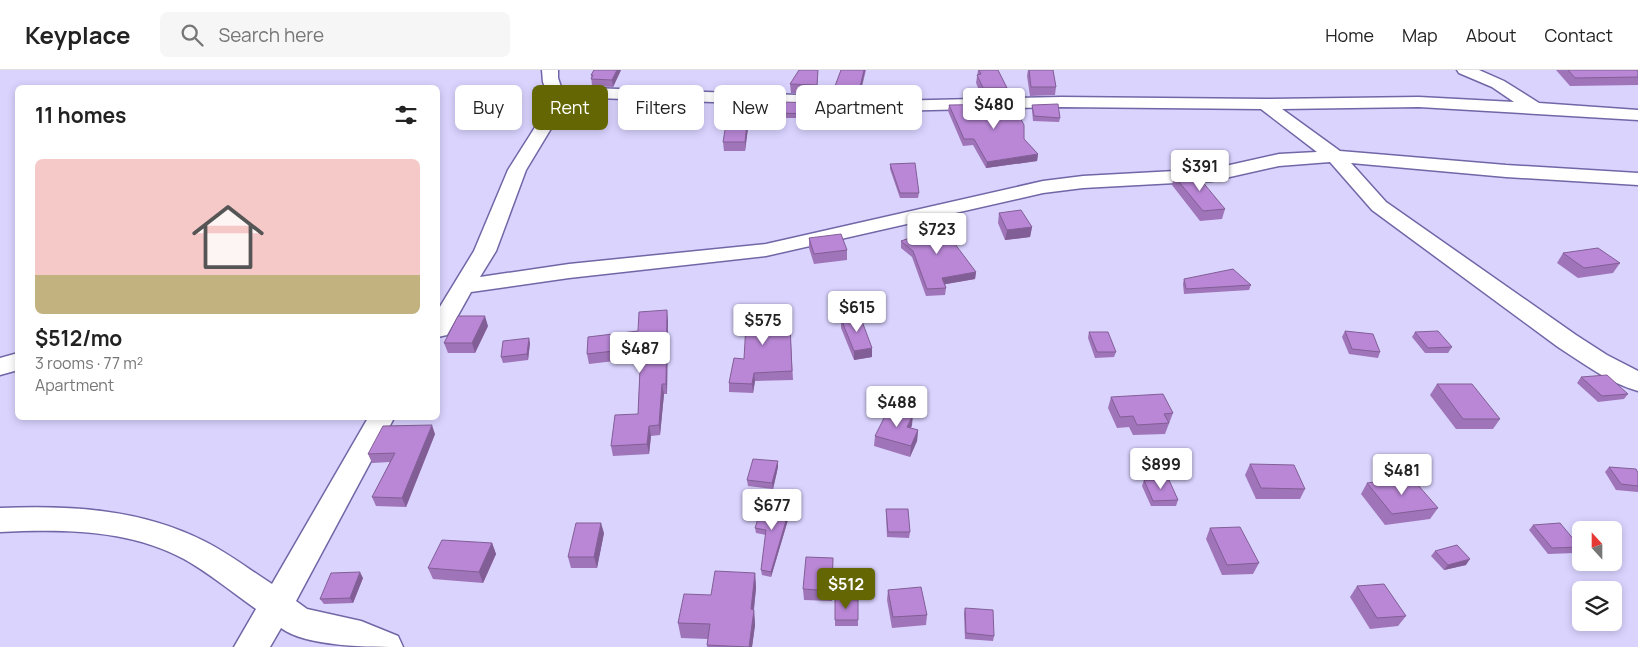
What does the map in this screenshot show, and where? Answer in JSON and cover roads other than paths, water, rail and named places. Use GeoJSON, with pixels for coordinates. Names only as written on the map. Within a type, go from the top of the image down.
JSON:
{"type":"FeatureCollection","features":[{"type":"Feature","properties":{"kind":"street"},"geometry":{"type":"LineString","coordinates":[[550,70],[551,85]]}},
{"type":"Feature","properties":{"kind":"street"},"geometry":{"type":"LineString","coordinates":[[1465,70],[1498,84],[1535,108]]}},
{"type":"Feature","properties":{"kind":"street"},"geometry":{"type":"LineString","coordinates":[[608,94],[806,100],[888,106],[1061,102],[1265,104],[1419,102],[1638,115]]}},
{"type":"Feature","properties":{"kind":"street"},"geometry":{"type":"LineString","coordinates":[[1265,104],[1335,156],[1367,193],[1386,211],[1567,341],[1598,361],[1638,382]]}},
{"type":"Feature","properties":{"kind":"street"},"geometry":{"type":"LineString","coordinates":[[440,326],[485,252],[517,170],[543,130]]}},
{"type":"Feature","properties":{"kind":"street"},"geometry":{"type":"LineString","coordinates":[[463,286],[569,271],[766,250],[1043,187],[1083,182],[1212,175],[1279,160],[1335,156],[1506,171],[1638,178]]}},
{"type":"Feature","properties":{"kind":"street"},"geometry":{"type":"LineString","coordinates":[[0,368],[15,362]]}},
{"type":"Feature","properties":{"kind":"street"},"geometry":{"type":"LineString","coordinates":[[251,647],[261,634],[380,420]]}},
{"type":"Feature","properties":{"kind":"street"},"geometry":{"type":"LineString","coordinates":[[0,520],[84,520],[144,529],[194,550],[277,605],[298,622],[361,636],[386,647]]}}]}
